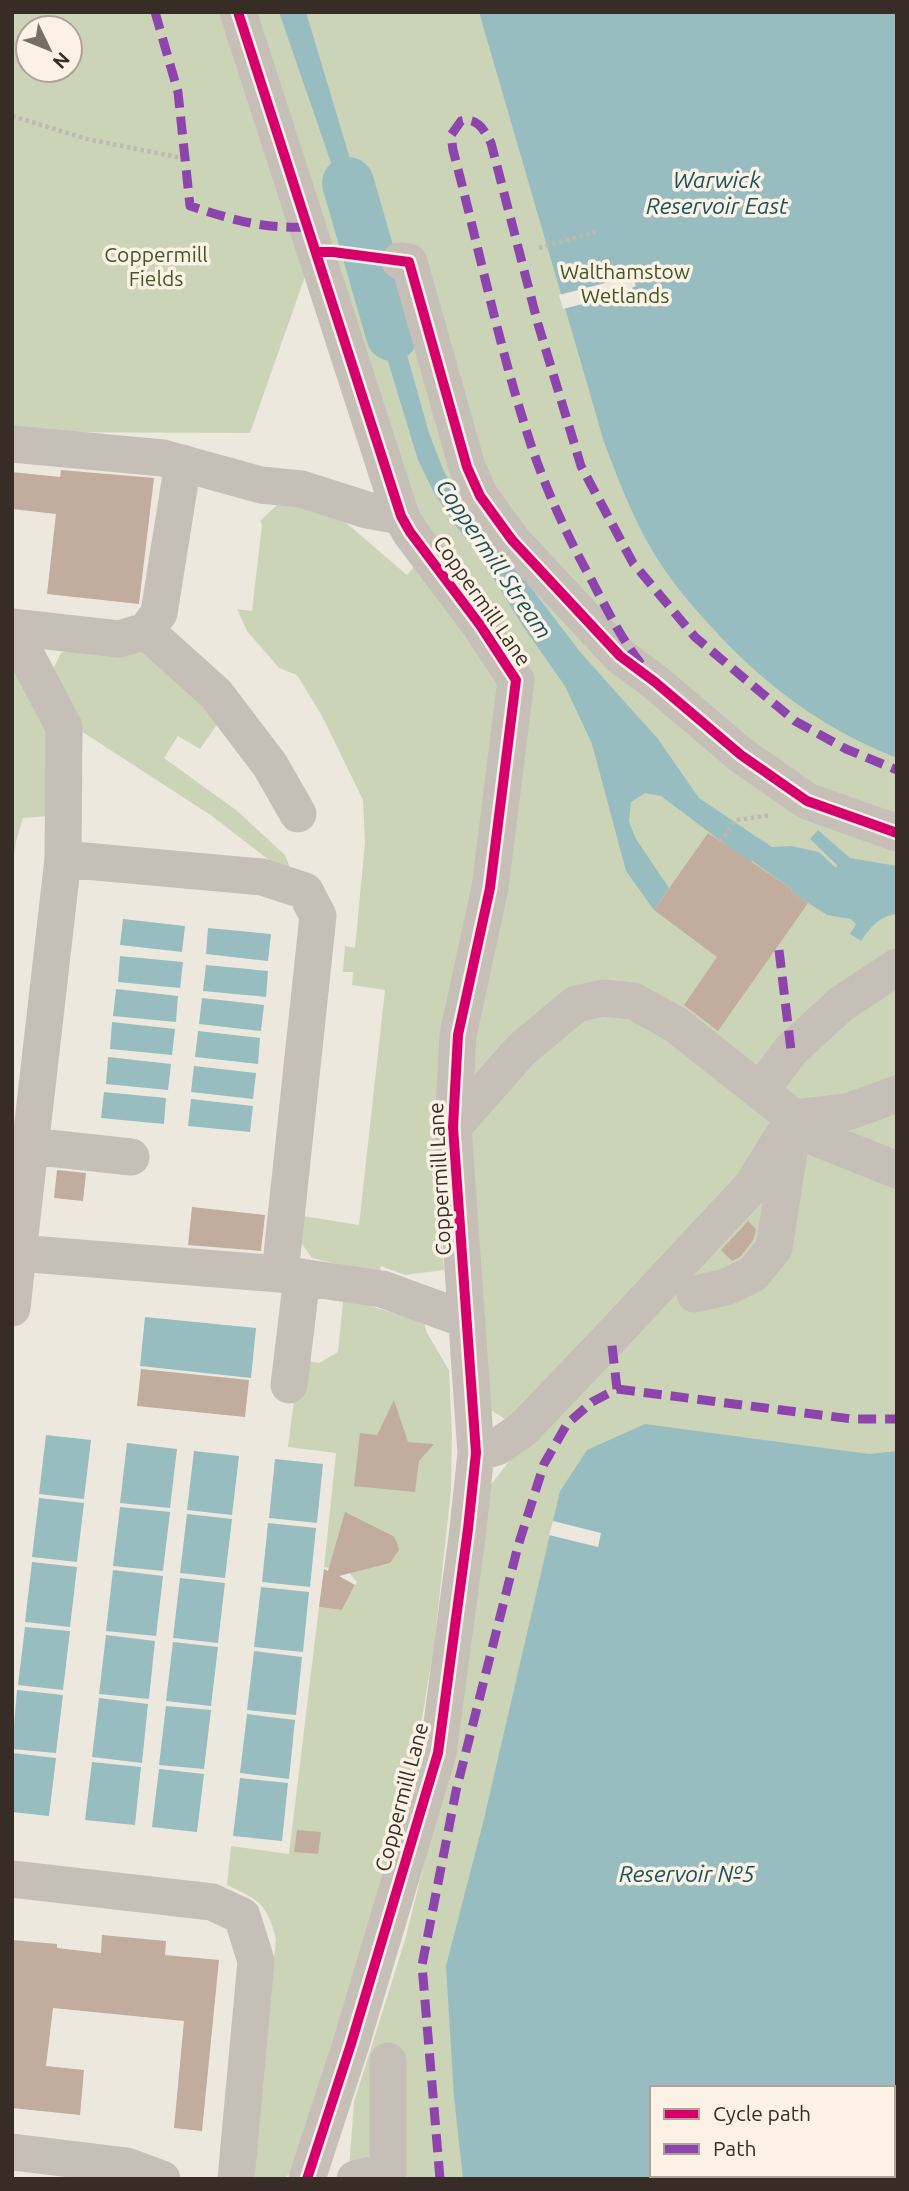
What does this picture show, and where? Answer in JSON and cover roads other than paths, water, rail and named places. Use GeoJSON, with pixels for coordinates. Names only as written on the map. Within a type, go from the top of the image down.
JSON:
{"type":"FeatureCollection","features":[{"type":"Feature","properties":{"kind":"street","name":"Coppermill Lane"},"geometry":{"type":"LineString","coordinates":[[238,12],[401,516],[410,532],[480,625],[516,680],[490,888],[458,1035],[453,1127],[476,1452],[468,1529],[438,1754],[351,2044],[319,2175]]}},
{"type":"Feature","properties":{"kind":"street"},"geometry":{"type":"LineString","coordinates":[[400,261],[409,262],[467,467],[480,496],[512,540],[620,656],[741,755],[807,801],[897,833]]}},
{"type":"Feature","properties":{"kind":"street"},"geometry":{"type":"LineString","coordinates":[[12,443],[163,458],[261,485],[301,489],[367,510],[401,516]]}},
{"type":"Feature","properties":{"kind":"street"},"geometry":{"type":"LineString","coordinates":[[12,627],[119,639],[146,632],[159,613],[183,463]]}},
{"type":"Feature","properties":{"kind":"street"},"geometry":{"type":"LineString","coordinates":[[146,632],[216,694],[270,765],[298,814]]}},
{"type":"Feature","properties":{"kind":"street"},"geometry":{"type":"LineString","coordinates":[[12,634],[26,653],[64,727],[63,859],[30,1146],[19,1182],[18,1253],[12,1308]]}},
{"type":"Feature","properties":{"kind":"street"},"geometry":{"type":"LineString","coordinates":[[63,859],[262,877],[305,891],[318,916],[291,1275],[289,1385]]}},
{"type":"Feature","properties":{"kind":"street"},"geometry":{"type":"LineString","coordinates":[[760,1091],[791,1050],[841,1004],[897,967]]}},
{"type":"Feature","properties":{"kind":"street"},"geometry":{"type":"LineString","coordinates":[[453,1127],[522,1049],[576,1004],[603,998],[633,1001],[675,1024],[819,1139],[897,1170]]}},
{"type":"Feature","properties":{"kind":"street"},"geometry":{"type":"LineString","coordinates":[[794,1118],[847,1112],[897,1094]]}},
{"type":"Feature","properties":{"kind":"street"},"geometry":{"type":"LineString","coordinates":[[695,1294],[726,1287],[753,1275],[774,1248],[794,1118]]}},
{"type":"Feature","properties":{"kind":"street"},"geometry":{"type":"LineString","coordinates":[[476,1452],[497,1447],[523,1429],[752,1186],[794,1118]]}},
{"type":"Feature","properties":{"kind":"street"},"geometry":{"type":"LineString","coordinates":[[30,1146],[131,1157]]}},
{"type":"Feature","properties":{"kind":"street"},"geometry":{"type":"LineString","coordinates":[[18,1253],[291,1275],[382,1289],[467,1320]]}},
{"type":"Feature","properties":{"kind":"street"},"geometry":{"type":"LineString","coordinates":[[12,1879],[212,1902],[242,1916],[256,1961],[236,2179]]}},
{"type":"Feature","properties":{"kind":"street"},"geometry":{"type":"LineString","coordinates":[[377,2176],[388,2061]]}},
{"type":"Feature","properties":{"kind":"street"},"geometry":{"type":"LineString","coordinates":[[12,2152],[127,2166],[162,2179]]}},
{"type":"Feature","properties":{"kind":"water"},"geometry":{"type":"Polygon","coordinates":[[[279,12],[306,12],[378,252],[356,249],[349,215],[279,12]]]}},
{"type":"Feature","properties":{"kind":"water","name":"Warwick Reservoir East"},"geometry":{"type":"Polygon","coordinates":[[[479,12],[897,12],[897,758],[818,718],[748,664],[685,596],[664,569],[645,537],[604,442],[479,12]]]}},
{"type":"Feature","properties":{"kind":"water"},"geometry":{"type":"Polygon","coordinates":[[[358,263],[382,266],[429,433],[444,472],[475,522],[529,585],[581,653],[658,739],[699,798],[772,847],[791,846],[819,852],[836,868],[837,865],[810,839],[818,830],[850,858],[897,866],[897,914],[880,920],[861,941],[850,934],[856,924],[851,919],[827,915],[791,892],[792,889],[752,861],[750,863],[661,796],[645,793],[631,802],[629,822],[636,839],[669,888],[654,910],[626,871],[592,744],[565,686],[522,625],[476,550],[455,525],[433,491],[418,460],[358,263]]]}},
{"type":"Feature","properties":{"kind":"water"},"geometry":{"type":"Polygon","coordinates":[[[123,919],[185,926],[182,952],[120,945],[123,919]]]}},
{"type":"Feature","properties":{"kind":"water"},"geometry":{"type":"Polygon","coordinates":[[[208,928],[271,934],[268,961],[206,954],[208,928]]]}},
{"type":"Feature","properties":{"kind":"water"},"geometry":{"type":"Polygon","coordinates":[[[120,956],[183,962],[180,988],[118,982],[120,956]]]}},
{"type":"Feature","properties":{"kind":"water"},"geometry":{"type":"Polygon","coordinates":[[[206,965],[268,971],[266,997],[203,991],[206,965]]]}},
{"type":"Feature","properties":{"kind":"water"},"geometry":{"type":"Polygon","coordinates":[[[116,989],[178,996],[176,1022],[113,1016],[116,989]]]}},
{"type":"Feature","properties":{"kind":"water"},"geometry":{"type":"Polygon","coordinates":[[[202,998],[264,1005],[261,1031],[199,1024],[202,998]]]}},
{"type":"Feature","properties":{"kind":"water"},"geometry":{"type":"Polygon","coordinates":[[[112,1022],[175,1029],[172,1055],[110,1049],[112,1022]]]}},
{"type":"Feature","properties":{"kind":"water"},"geometry":{"type":"Polygon","coordinates":[[[198,1031],[260,1038],[258,1064],[195,1057],[198,1031]]]}},
{"type":"Feature","properties":{"kind":"water"},"geometry":{"type":"Polygon","coordinates":[[[108,1057],[171,1064],[168,1090],[106,1084],[108,1057]]]}},
{"type":"Feature","properties":{"kind":"water"},"geometry":{"type":"Polygon","coordinates":[[[194,1066],[256,1073],[253,1099],[191,1092],[194,1066]]]}},
{"type":"Feature","properties":{"kind":"water"},"geometry":{"type":"Polygon","coordinates":[[[104,1092],[166,1098],[164,1124],[101,1118],[104,1092]]]}},
{"type":"Feature","properties":{"kind":"water"},"geometry":{"type":"Polygon","coordinates":[[[191,1099],[253,1106],[250,1132],[188,1126],[191,1099]]]}},
{"type":"Feature","properties":{"kind":"water"},"geometry":{"type":"Polygon","coordinates":[[[145,1317],[256,1328],[251,1378],[140,1366],[145,1317]]]}},
{"type":"Feature","properties":{"kind":"water","name":"Reservoir №5"},"geometry":{"type":"Polygon","coordinates":[[[645,1424],[869,1454],[897,1451],[897,2179],[463,2179],[454,2097],[446,1966],[483,1823],[560,1491],[587,1450],[645,1424]]]}},
{"type":"Feature","properties":{"kind":"water"},"geometry":{"type":"Polygon","coordinates":[[[46,1435],[91,1440],[84,1499],[39,1494],[46,1435]]]}},
{"type":"Feature","properties":{"kind":"water"},"geometry":{"type":"Polygon","coordinates":[[[127,1443],[177,1449],[170,1508],[120,1503],[127,1443]]]}},
{"type":"Feature","properties":{"kind":"water"},"geometry":{"type":"Polygon","coordinates":[[[194,1451],[239,1456],[232,1515],[187,1510],[194,1451]]]}},
{"type":"Feature","properties":{"kind":"water"},"geometry":{"type":"Polygon","coordinates":[[[275,1459],[323,1464],[317,1523],[269,1518],[275,1459]]]}},
{"type":"Feature","properties":{"kind":"water"},"geometry":{"type":"Polygon","coordinates":[[[39,1498],[84,1503],[77,1562],[32,1557],[39,1498]]]}},
{"type":"Feature","properties":{"kind":"water"},"geometry":{"type":"Polygon","coordinates":[[[120,1507],[170,1512],[163,1571],[113,1566],[120,1507]]]}},
{"type":"Feature","properties":{"kind":"water"},"geometry":{"type":"Polygon","coordinates":[[[187,1514],[232,1519],[225,1578],[180,1573],[187,1514]]]}},
{"type":"Feature","properties":{"kind":"water"},"geometry":{"type":"Polygon","coordinates":[[[268,1523],[316,1528],[310,1587],[262,1582],[268,1523]]]}},
{"type":"Feature","properties":{"kind":"water"},"geometry":{"type":"Polygon","coordinates":[[[32,1562],[77,1567],[70,1627],[25,1622],[32,1562]]]}},
{"type":"Feature","properties":{"kind":"water"},"geometry":{"type":"Polygon","coordinates":[[[113,1570],[163,1576],[156,1636],[106,1631],[113,1570]]]}},
{"type":"Feature","properties":{"kind":"water"},"geometry":{"type":"Polygon","coordinates":[[[180,1578],[225,1583],[218,1643],[173,1638],[180,1578]]]}},
{"type":"Feature","properties":{"kind":"water"},"geometry":{"type":"Polygon","coordinates":[[[261,1587],[309,1592],[303,1652],[254,1647],[261,1587]]]}},
{"type":"Feature","properties":{"kind":"water"},"geometry":{"type":"Polygon","coordinates":[[[25,1627],[70,1631],[63,1690],[18,1685],[25,1627]]]}},
{"type":"Feature","properties":{"kind":"water"},"geometry":{"type":"Polygon","coordinates":[[[106,1635],[155,1641],[149,1699],[99,1694],[106,1635]]]}},
{"type":"Feature","properties":{"kind":"water"},"geometry":{"type":"Polygon","coordinates":[[[173,1642],[218,1647],[211,1706],[166,1701],[173,1642]]]}},
{"type":"Feature","properties":{"kind":"water"},"geometry":{"type":"Polygon","coordinates":[[[254,1651],[302,1657],[296,1715],[247,1710],[254,1651]]]}},
{"type":"Feature","properties":{"kind":"water"},"geometry":{"type":"Polygon","coordinates":[[[17,1690],[63,1695],[56,1753],[12,1749],[17,1690]]]}},
{"type":"Feature","properties":{"kind":"water"},"geometry":{"type":"Polygon","coordinates":[[[99,1698],[148,1704],[142,1763],[92,1757],[99,1698]]]}},
{"type":"Feature","properties":{"kind":"water"},"geometry":{"type":"Polygon","coordinates":[[[166,1706],[211,1710],[204,1769],[159,1765],[166,1706]]]}},
{"type":"Feature","properties":{"kind":"water"},"geometry":{"type":"Polygon","coordinates":[[[247,1714],[295,1720],[289,1779],[240,1773],[247,1714]]]}},
{"type":"Feature","properties":{"kind":"water"},"geometry":{"type":"Polygon","coordinates":[[[12,1753],[56,1758],[49,1816],[12,1812],[12,1753]]]}},
{"type":"Feature","properties":{"kind":"water"},"geometry":{"type":"Polygon","coordinates":[[[92,1762],[141,1767],[135,1825],[85,1820],[92,1762]]]}},
{"type":"Feature","properties":{"kind":"water"},"geometry":{"type":"Polygon","coordinates":[[[159,1769],[204,1774],[197,1832],[152,1827],[159,1769]]]}},
{"type":"Feature","properties":{"kind":"water"},"geometry":{"type":"Polygon","coordinates":[[[240,1778],[288,1783],[282,1841],[233,1836],[240,1778]]]}},
{"type":"Feature","properties":{"kind":"waterway","name":"Coppermill Stream"},"geometry":{"type":"LineString","coordinates":[[348,183],[392,335]]}},
{"type":"Feature","properties":{"kind":"park label","name":"Coppermill Fields"},"geometry":{"type":"Point","coordinates":[156,267]}},
{"type":"Feature","properties":{"kind":"park label","name":"Walthamstow Wetlands"},"geometry":{"type":"Point","coordinates":[625,284]}}]}
